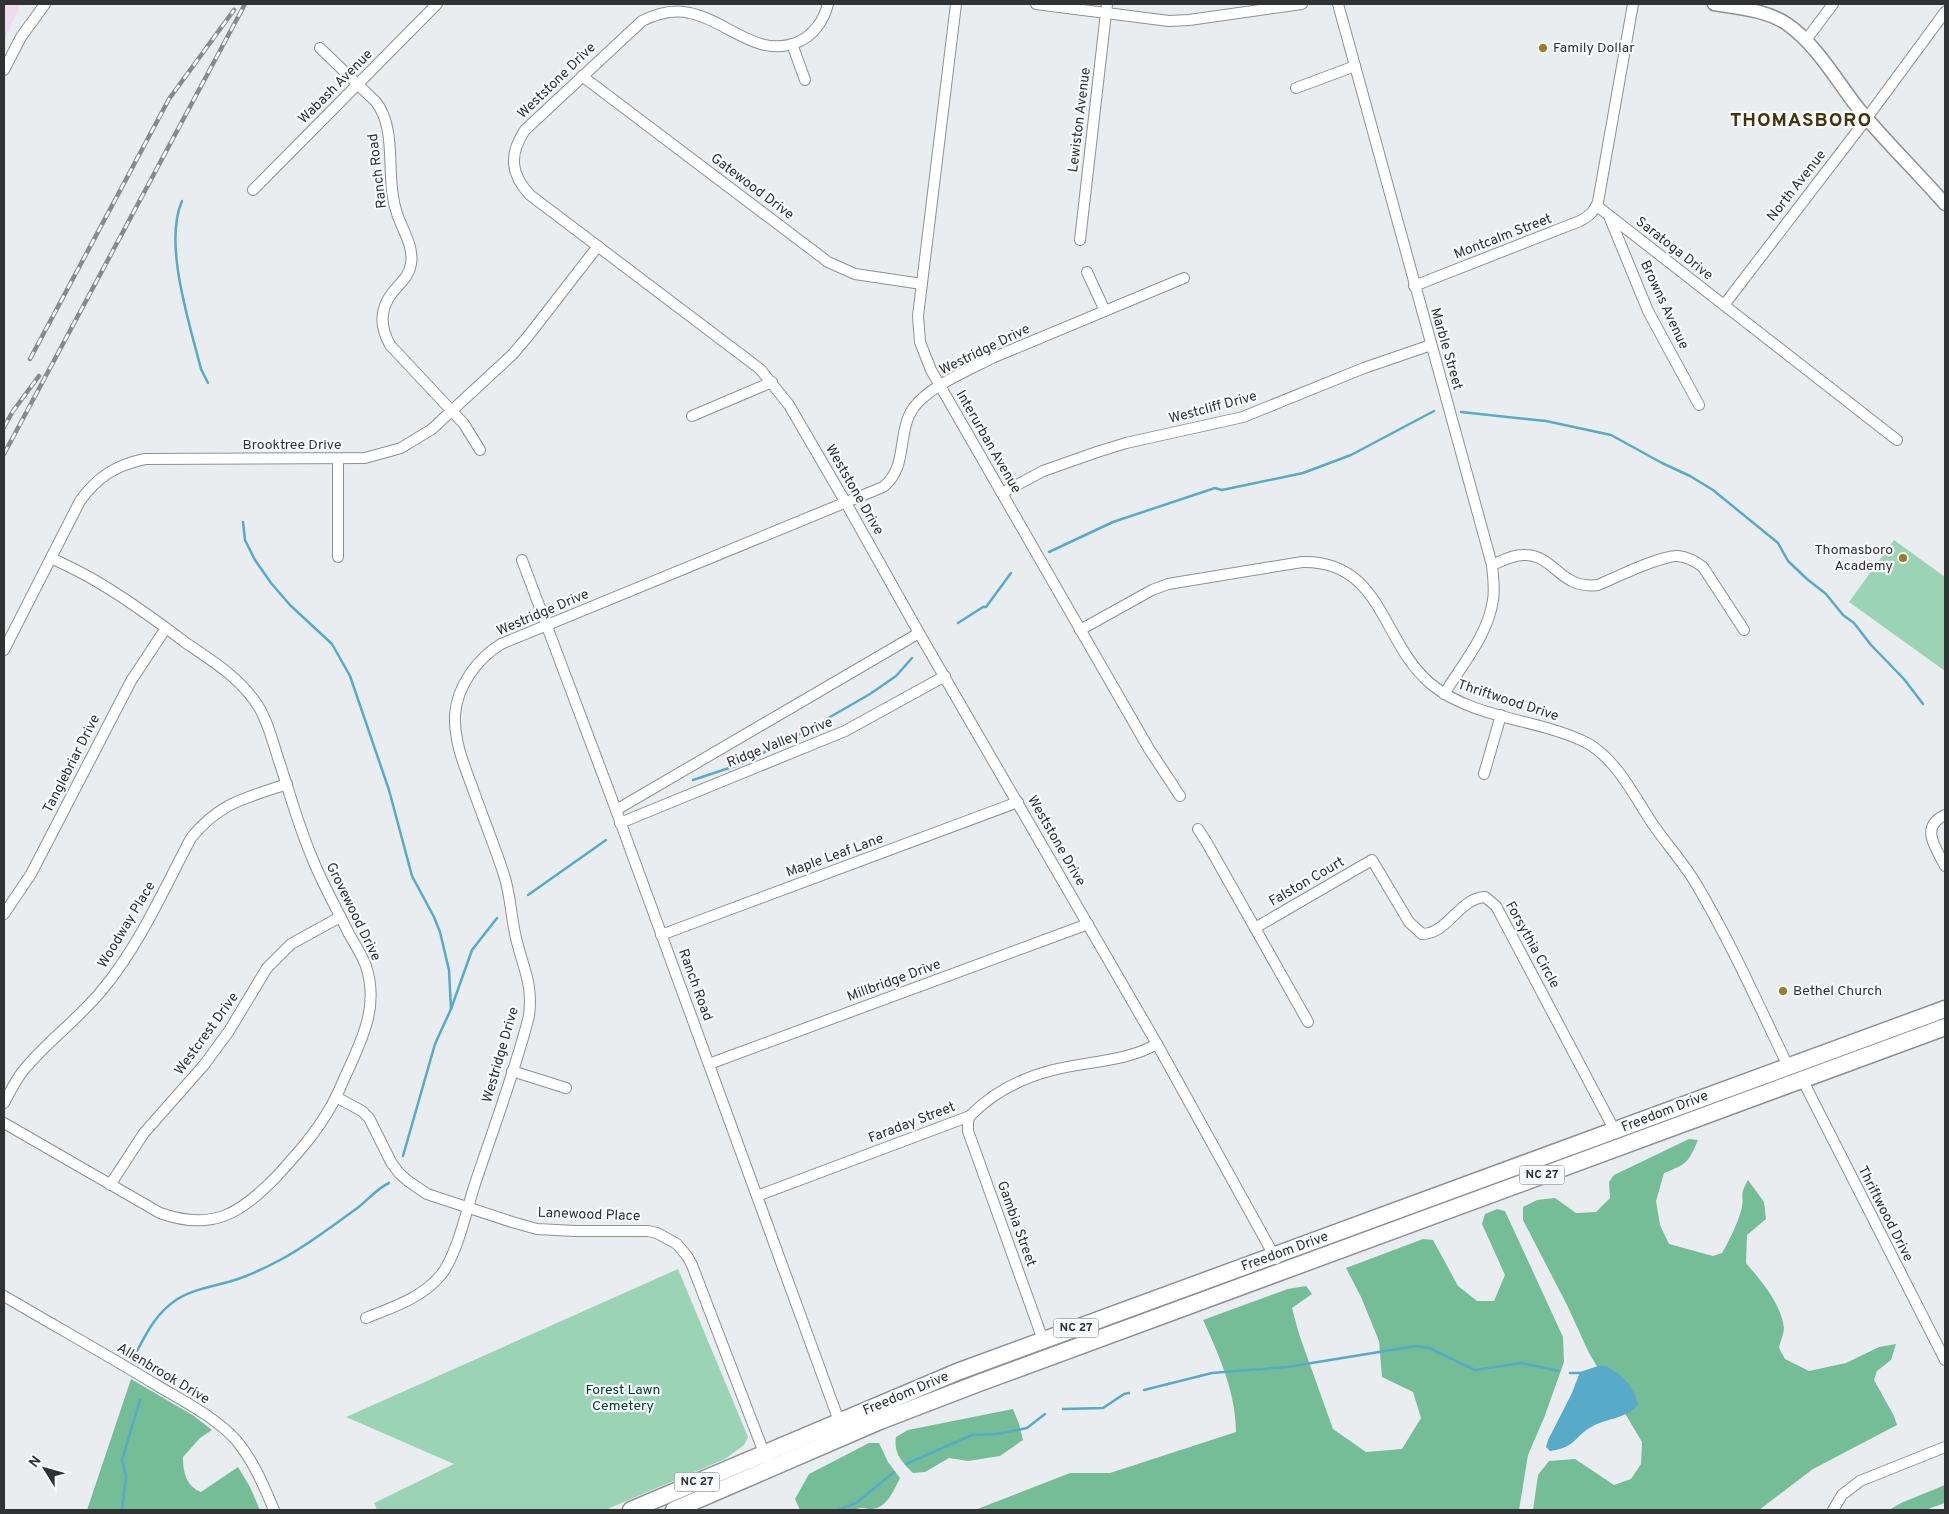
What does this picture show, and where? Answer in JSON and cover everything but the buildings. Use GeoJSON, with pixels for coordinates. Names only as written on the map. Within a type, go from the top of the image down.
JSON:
{"type":"FeatureCollection","features":[{"type":"Feature","properties":{"kind":"main road","name":"Freedom Drive"},"geometry":{"type":"LineString","coordinates":[[674,1510],[916,1407],[1278,1263],[1615,1131],[1940,1011]]}},
{"type":"Feature","properties":{"kind":"main road"},"geometry":{"type":"LineString","coordinates":[[1802,1079],[1812,1064],[1928,1020],[1940,1011]]}},
{"type":"Feature","properties":{"kind":"main road","name":"Freedom Drive"},"geometry":{"type":"LineString","coordinates":[[631,1510],[957,1372],[1044,1340],[1278,1263],[1636,1140],[1945,1026]]}},
{"type":"Feature","properties":{"kind":"main road"},"geometry":{"type":"LineString","coordinates":[[1636,1140],[1642,1132],[1651,1128],[1772,1081],[1788,1066]]}},
{"type":"Feature","properties":{"kind":"street","name":"Wabash Avenue"},"geometry":{"type":"LineString","coordinates":[[253,190],[437,4]]}},
{"type":"Feature","properties":{"kind":"street","name":"Weststone Drive"},"geometry":{"type":"LineString","coordinates":[[828,4],[820,23],[813,32],[804,39],[792,44],[768,46],[756,43],[692,13],[672,11],[654,15],[642,21],[525,130],[517,145],[514,156],[515,169],[522,186],[530,194],[751,361],[772,382],[789,405],[1157,1044],[1278,1263]]}},
{"type":"Feature","properties":{"kind":"street","name":"Interurban Avenue"},"geometry":{"type":"LineString","coordinates":[[956,4],[918,316],[920,342],[931,370],[940,386],[1149,749],[1180,796]]}},
{"type":"Feature","properties":{"kind":"street"},"geometry":{"type":"LineString","coordinates":[[1036,4],[1106,8],[1169,21],[1189,20],[1302,4]]}},
{"type":"Feature","properties":{"kind":"street","name":"Marble Street"},"geometry":{"type":"LineString","coordinates":[[1338,4],[1492,565],[1494,590],[1490,615],[1481,636],[1444,694]]}},
{"type":"Feature","properties":{"kind":"street"},"geometry":{"type":"LineString","coordinates":[[1597,206],[1633,4]]}},
{"type":"Feature","properties":{"kind":"street"},"geometry":{"type":"LineString","coordinates":[[1714,4],[1730,5],[1771,16],[1786,24],[1806,40],[1867,118],[1945,204]]}},
{"type":"Feature","properties":{"kind":"street"},"geometry":{"type":"LineString","coordinates":[[1806,40],[1833,4]]}},
{"type":"Feature","properties":{"kind":"street"},"geometry":{"type":"LineString","coordinates":[[4,70],[21,37],[43,5]]}},
{"type":"Feature","properties":{"kind":"street","name":"Lewiston Avenue"},"geometry":{"type":"LineString","coordinates":[[1080,240],[1106,8]]}},
{"type":"Feature","properties":{"kind":"street","name":"North Avenue"},"geometry":{"type":"LineString","coordinates":[[1724,305],[1867,118],[1945,12]]}},
{"type":"Feature","properties":{"kind":"street"},"geometry":{"type":"LineString","coordinates":[[792,44],[804,80]]}},
{"type":"Feature","properties":{"kind":"street","name":"Ranch Road"},"geometry":{"type":"LineString","coordinates":[[320,48],[381,108],[386,122],[395,208],[412,251],[409,273],[392,293],[383,309],[384,332],[390,345],[452,411],[472,436],[480,450]]}},
{"type":"Feature","properties":{"kind":"street"},"geometry":{"type":"LineString","coordinates":[[1296,88],[1355,66]]}},
{"type":"Feature","properties":{"kind":"street","name":"Gatewood Drive"},"geometry":{"type":"LineString","coordinates":[[582,76],[828,262],[854,274],[922,284]]}},
{"type":"Feature","properties":{"kind":"street","name":"Saratoga Drive"},"geometry":{"type":"LineString","coordinates":[[1597,206],[1897,440]]}},
{"type":"Feature","properties":{"kind":"street","name":"Montcalm Street"},"geometry":{"type":"LineString","coordinates":[[1414,286],[1580,221],[1589,216],[1597,206]]}},
{"type":"Feature","properties":{"kind":"street","name":"Browns Avenue"},"geometry":{"type":"LineString","coordinates":[[1608,215],[1648,311],[1699,405]]}},
{"type":"Feature","properties":{"kind":"street","name":"Brooktree Drive"},"geometry":{"type":"LineString","coordinates":[[4,650],[80,501],[88,489],[108,472],[126,463],[145,459],[365,458],[401,448],[432,428],[512,355],[598,246]]}},
{"type":"Feature","properties":{"kind":"street"},"geometry":{"type":"LineString","coordinates":[[1087,272],[1105,311]]}},
{"type":"Feature","properties":{"kind":"street","name":"Westridge Drive"},"geometry":{"type":"LineString","coordinates":[[366,1318],[415,1297],[441,1276],[452,1254],[468,1208],[529,1016],[530,991],[528,977],[513,927],[505,877],[457,746],[455,714],[457,703],[466,681],[483,658],[502,644],[883,487],[890,482],[898,468],[903,434],[908,417],[923,398],[940,386],[992,358],[1184,278]]}},
{"type":"Feature","properties":{"kind":"street","name":"Westcliff Drive"},"geometry":{"type":"LineString","coordinates":[[1002,494],[1043,471],[1097,452],[1126,443],[1199,428],[1243,416],[1364,368],[1431,345]]}},
{"type":"Feature","properties":{"kind":"street"},"geometry":{"type":"LineString","coordinates":[[692,416],[772,382]]}},
{"type":"Feature","properties":{"kind":"street"},"geometry":{"type":"LineString","coordinates":[[338,459],[338,557]]}},
{"type":"Feature","properties":{"kind":"street"},"geometry":{"type":"LineString","coordinates":[[1492,565],[1517,555],[1535,556],[1569,581],[1588,586],[1598,585],[1667,557],[1686,557],[1702,567],[1744,630]]}},
{"type":"Feature","properties":{"kind":"street","name":"Grovewood Drive"},"geometry":{"type":"LineString","coordinates":[[4,1123],[151,1209],[174,1218],[192,1221],[225,1216],[249,1203],[297,1154],[319,1126],[336,1097],[367,1026],[372,1000],[370,981],[364,960],[318,873],[307,847],[269,730],[250,694],[232,676],[166,628],[95,580],[51,558]]}},
{"type":"Feature","properties":{"kind":"street","name":"Ranch Road"},"geometry":{"type":"LineString","coordinates":[[522,560],[616,810],[839,1421]]}},
{"type":"Feature","properties":{"kind":"street","name":"Thriftwood Drive"},"geometry":{"type":"LineString","coordinates":[[1080,630],[1152,590],[1168,584],[1314,562],[1335,566],[1357,579],[1376,601],[1407,657],[1416,669],[1444,694],[1466,704],[1564,733],[1587,743],[1610,761],[1698,887],[1740,965],[1788,1066]]}},
{"type":"Feature","properties":{"kind":"street","name":"Tanglebriar Drive"},"geometry":{"type":"LineString","coordinates":[[4,914],[31,874],[131,682],[166,628]]}},
{"type":"Feature","properties":{"kind":"street","name":"Ridge Valley Drive"},"geometry":{"type":"LineString","coordinates":[[616,810],[919,633]]}},
{"type":"Feature","properties":{"kind":"street","name":"Ridge Valley Drive"},"geometry":{"type":"LineString","coordinates":[[620,823],[846,731],[945,676]]}},
{"type":"Feature","properties":{"kind":"street"},"geometry":{"type":"LineString","coordinates":[[1484,774],[1501,715]]}},
{"type":"Feature","properties":{"kind":"street","name":"Woodway Place"},"geometry":{"type":"LineString","coordinates":[[4,1103],[15,1082],[32,1060],[90,1005],[119,968],[137,940],[192,838],[203,823],[228,804],[287,784]]}},
{"type":"Feature","properties":{"kind":"street","name":"Maple Leaf Lane"},"geometry":{"type":"LineString","coordinates":[[661,935],[1018,802]]}},
{"type":"Feature","properties":{"kind":"street"},"geometry":{"type":"LineString","coordinates":[[1945,815],[1938,819],[1932,827],[1932,839],[1945,866]]}},
{"type":"Feature","properties":{"kind":"street"},"geometry":{"type":"LineString","coordinates":[[1198,829],[1308,1022]]}},
{"type":"Feature","properties":{"kind":"street","name":"Falston Court"},"geometry":{"type":"LineString","coordinates":[[1255,928],[1372,860]]}},
{"type":"Feature","properties":{"kind":"street","name":"Forsythia Circle"},"geometry":{"type":"LineString","coordinates":[[1372,860],[1409,922],[1422,934],[1434,932],[1472,899],[1485,897],[1492,901],[1559,1023],[1615,1131]]}},
{"type":"Feature","properties":{"kind":"street","name":"Westcrest Drive"},"geometry":{"type":"LineString","coordinates":[[110,1185],[144,1133],[204,1065],[229,1031],[267,968],[291,944],[340,917]]}},
{"type":"Feature","properties":{"kind":"street","name":"Millbridge Drive"},"geometry":{"type":"LineString","coordinates":[[709,1064],[1088,924]]}},
{"type":"Feature","properties":{"kind":"street","name":"Faraday Street"},"geometry":{"type":"LineString","coordinates":[[757,1196],[970,1116],[995,1094],[1012,1085],[1053,1070],[1130,1056],[1157,1044]]}},
{"type":"Feature","properties":{"kind":"street"},"geometry":{"type":"LineString","coordinates":[[512,1070],[566,1088]]}},
{"type":"Feature","properties":{"kind":"street","name":"Thriftwood Drive"},"geometry":{"type":"LineString","coordinates":[[1802,1079],[1945,1360]]}},
{"type":"Feature","properties":{"kind":"street","name":"Lanewood Place"},"geometry":{"type":"LineString","coordinates":[[336,1097],[362,1111],[369,1118],[391,1162],[408,1181],[427,1194],[538,1229],[648,1231],[666,1237],[677,1244],[692,1265],[770,1468]]}},
{"type":"Feature","properties":{"kind":"street","name":"Gambia Street"},"geometry":{"type":"LineString","coordinates":[[970,1116],[968,1131],[1044,1340]]}},
{"type":"Feature","properties":{"kind":"street","name":"Allenbrook Drive"},"geometry":{"type":"LineString","coordinates":[[4,1296],[140,1374],[221,1426],[243,1449],[257,1473],[274,1510]]}},
{"type":"Feature","properties":{"kind":"street"},"geometry":{"type":"LineString","coordinates":[[1833,1510],[1842,1495],[1860,1481],[1945,1447]]}},
{"type":"Feature","properties":{"kind":"shaded area"},"geometry":{"type":"Polygon","coordinates":[[[4,4],[19,4],[19,9],[4,40],[4,4]]]}},
{"type":"Feature","properties":{"kind":"green space"},"geometry":{"type":"Polygon","coordinates":[[[1894,540],[1945,577],[1945,671],[1849,602],[1894,540]]]}},
{"type":"Feature","properties":{"kind":"green space"},"geometry":{"type":"Polygon","coordinates":[[[1689,1139],[1698,1140],[1692,1154],[1682,1165],[1664,1173],[1656,1201],[1660,1225],[1669,1244],[1713,1256],[1722,1253],[1739,1218],[1743,1192],[1748,1180],[1764,1202],[1766,1219],[1747,1235],[1746,1263],[1770,1293],[1779,1310],[1784,1328],[1779,1348],[1785,1359],[1809,1371],[1846,1363],[1879,1347],[1896,1344],[1891,1360],[1877,1371],[1874,1380],[1897,1425],[1813,1469],[1759,1510],[1533,1510],[1538,1475],[1549,1461],[1575,1459],[1614,1485],[1631,1479],[1641,1464],[1642,1442],[1589,1353],[1567,1305],[1523,1220],[1523,1207],[1537,1200],[1555,1198],[1576,1213],[1596,1212],[1610,1198],[1609,1182],[1614,1175],[1689,1139]]]}},
{"type":"Feature","properties":{"kind":"green space"},"geometry":{"type":"Polygon","coordinates":[[[1497,1209],[1505,1211],[1563,1337],[1564,1362],[1544,1418],[1528,1455],[1519,1510],[975,1510],[1070,1473],[1110,1473],[1236,1432],[1233,1403],[1226,1374],[1203,1320],[1288,1289],[1306,1286],[1312,1294],[1292,1308],[1299,1334],[1333,1429],[1366,1452],[1402,1449],[1421,1418],[1413,1392],[1382,1377],[1379,1341],[1361,1297],[1346,1268],[1423,1239],[1433,1240],[1458,1286],[1477,1301],[1494,1301],[1505,1275],[1482,1224],[1485,1214],[1497,1209]]]}},
{"type":"Feature","properties":{"kind":"green space","name":"Forest Lawn Cemetery"},"geometry":{"type":"Polygon","coordinates":[[[678,1269],[748,1437],[744,1445],[725,1459],[605,1510],[377,1510],[374,1503],[454,1464],[346,1417],[678,1269]]]}},
{"type":"Feature","properties":{"kind":"green space"},"geometry":{"type":"Polygon","coordinates":[[[131,1379],[194,1416],[212,1430],[200,1438],[183,1457],[186,1478],[192,1486],[201,1492],[238,1467],[250,1487],[260,1510],[87,1510],[131,1379]]]}},
{"type":"Feature","properties":{"kind":"green space"},"geometry":{"type":"Polygon","coordinates":[[[1013,1409],[1023,1440],[1000,1456],[968,1461],[949,1458],[925,1472],[913,1473],[897,1453],[896,1437],[908,1430],[1013,1409]]]}},
{"type":"Feature","properties":{"kind":"green space"},"geometry":{"type":"Polygon","coordinates":[[[869,1443],[879,1443],[888,1462],[900,1478],[885,1503],[870,1509],[800,1510],[795,1499],[809,1474],[869,1443]]]}},
{"type":"Feature","properties":{"kind":"green space"},"geometry":{"type":"Polygon","coordinates":[[[1945,1485],[1945,1503],[1925,1510],[1889,1510],[1901,1503],[1945,1485]]]}},
{"type":"Feature","properties":{"kind":"water"},"geometry":{"type":"Polygon","coordinates":[[[1598,1366],[1606,1366],[1620,1375],[1629,1384],[1638,1405],[1622,1416],[1593,1426],[1565,1447],[1550,1451],[1546,1447],[1548,1440],[1572,1393],[1580,1372],[1598,1366]]]}},
{"type":"Feature","properties":{"kind":"waterway"},"geometry":{"type":"LineString","coordinates":[[182,201],[177,219],[175,239],[180,285],[201,369],[208,383]]}},
{"type":"Feature","properties":{"kind":"waterway"},"geometry":{"type":"LineString","coordinates":[[1049,552],[1113,522],[1215,488],[1222,490],[1303,473],[1351,455],[1434,411]]}},
{"type":"Feature","properties":{"kind":"waterway"},"geometry":{"type":"LineString","coordinates":[[1461,412],[1546,421],[1611,435],[1713,490],[1778,543],[1788,561],[1826,594],[1843,615],[1854,623],[1871,645],[1904,679],[1923,704]]}},
{"type":"Feature","properties":{"kind":"waterway"},"geometry":{"type":"LineString","coordinates":[[243,522],[245,540],[255,560],[290,605],[332,644],[350,676],[389,790],[412,876],[440,932],[449,970],[451,1009]]}},
{"type":"Feature","properties":{"kind":"waterway"},"geometry":{"type":"LineString","coordinates":[[958,623],[986,607],[1011,573]]}},
{"type":"Feature","properties":{"kind":"waterway"},"geometry":{"type":"LineString","coordinates":[[693,780],[741,764],[804,732],[870,694],[896,676],[912,658]]}},
{"type":"Feature","properties":{"kind":"waterway"},"geometry":{"type":"LineString","coordinates":[[528,895],[606,840]]}},
{"type":"Feature","properties":{"kind":"waterway"},"geometry":{"type":"LineString","coordinates":[[403,1156],[435,1044],[451,1009],[472,950],[497,918]]}},
{"type":"Feature","properties":{"kind":"waterway"},"geometry":{"type":"LineString","coordinates":[[137,1351],[158,1316],[176,1300],[198,1290],[243,1277],[280,1260],[319,1236],[389,1183]]}},
{"type":"Feature","properties":{"kind":"waterway"},"geometry":{"type":"LineString","coordinates":[[1144,1390],[1212,1373],[1287,1367],[1416,1346],[1429,1348],[1475,1370],[1522,1363],[1559,1371]]}},
{"type":"Feature","properties":{"kind":"waterway"},"geometry":{"type":"LineString","coordinates":[[1570,1373],[1581,1373]]}},
{"type":"Feature","properties":{"kind":"waterway"},"geometry":{"type":"LineString","coordinates":[[1063,1409],[1103,1408],[1124,1394],[1129,1393]]}},
{"type":"Feature","properties":{"kind":"waterway"},"geometry":{"type":"LineString","coordinates":[[122,1510],[126,1476],[122,1460],[140,1400]]}},
{"type":"Feature","properties":{"kind":"waterway"},"geometry":{"type":"LineString","coordinates":[[906,1464],[972,1435],[997,1434],[1027,1428],[1045,1414]]}},
{"type":"Feature","properties":{"kind":"waterway"},"geometry":{"type":"LineString","coordinates":[[838,1510],[856,1503],[894,1472]]}},
{"type":"Feature","properties":{"kind":"railway"},"geometry":{"type":"LineString","coordinates":[[4,454],[245,4]]}},
{"type":"Feature","properties":{"kind":"railway"},"geometry":{"type":"LineString","coordinates":[[30,359],[169,99],[234,10]]}},
{"type":"Feature","properties":{"kind":"railway"},"geometry":{"type":"LineString","coordinates":[[4,427],[13,411],[39,376]]}},
{"type":"Feature","properties":{"kind":"place","name":"Family Dollar"},"geometry":{"type":"Point","coordinates":[1543,48]}},
{"type":"Feature","properties":{"kind":"place","name":"Thomasboro Academy"},"geometry":{"type":"Point","coordinates":[1903,558]}},
{"type":"Feature","properties":{"kind":"place","name":"Bethel Church"},"geometry":{"type":"Point","coordinates":[1783,991]}},
{"type":"Feature","properties":{"kind":"district","name":"THOMASBORO"},"geometry":{"type":"Point","coordinates":[1801,121]}}]}
